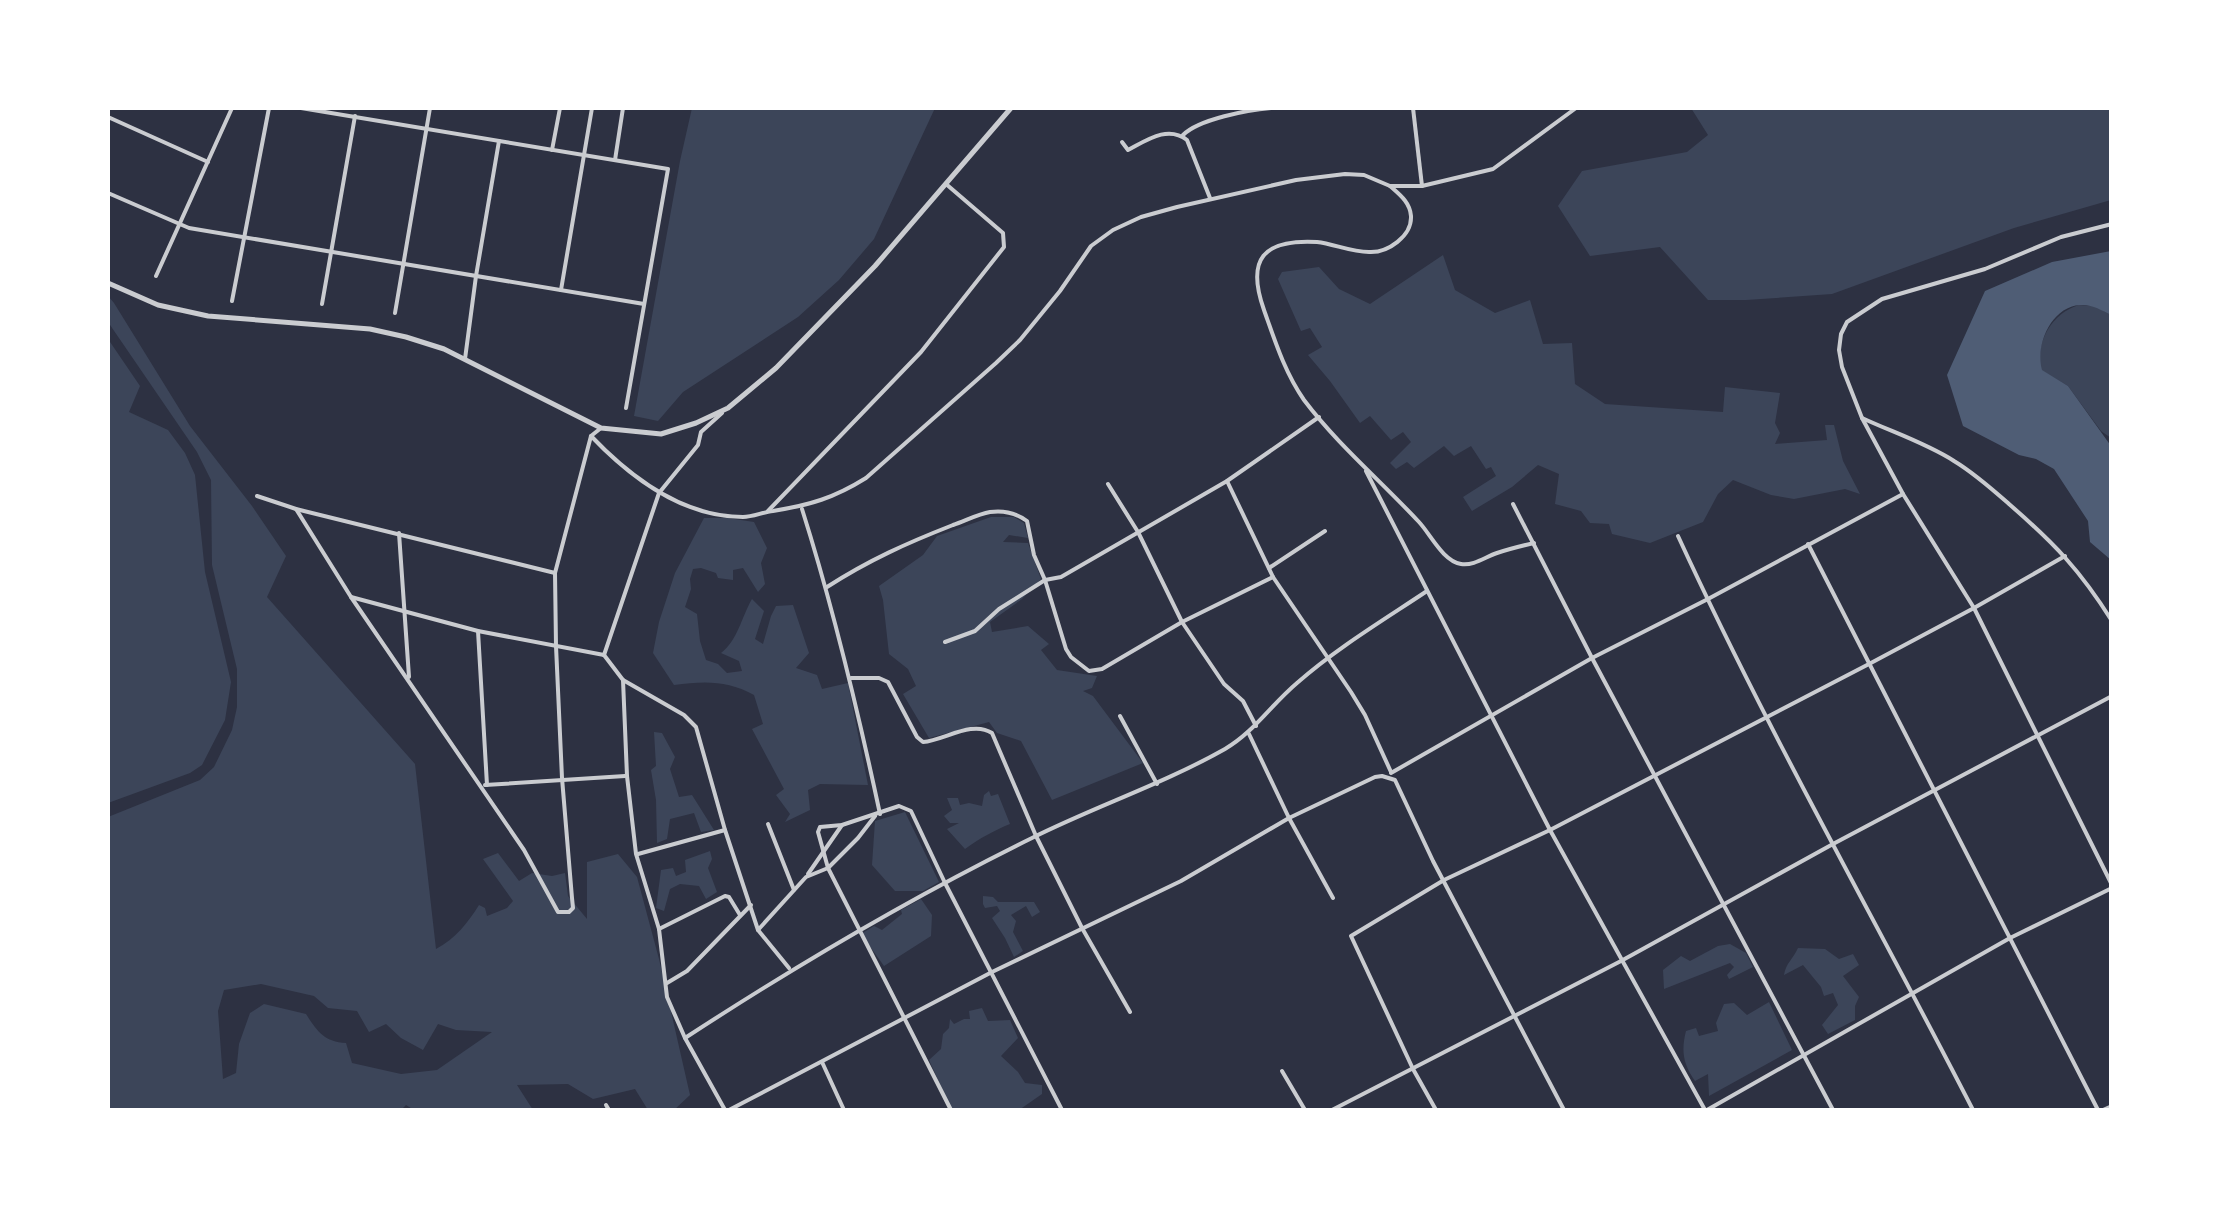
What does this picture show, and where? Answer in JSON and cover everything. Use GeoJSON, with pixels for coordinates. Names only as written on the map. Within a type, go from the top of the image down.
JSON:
{"type":"FeatureCollection","features":[{"type":"Feature","properties":{"kind":"street"},"geometry":{"type":"LineString","coordinates":[[156,276],[232,108]]}},
{"type":"Feature","properties":{"kind":"street"},"geometry":{"type":"LineString","coordinates":[[232,301],[269,108]]}},
{"type":"Feature","properties":{"kind":"street"},"geometry":{"type":"LineString","coordinates":[[301,108],[668,169],[626,408]]}},
{"type":"Feature","properties":{"kind":"street"},"geometry":{"type":"LineString","coordinates":[[395,313],[430,108]]}},
{"type":"Feature","properties":{"kind":"street"},"geometry":{"type":"LineString","coordinates":[[552,150],[560,108]]}},
{"type":"Feature","properties":{"kind":"street"},"geometry":{"type":"LineString","coordinates":[[561,290],[592,108]]}},
{"type":"Feature","properties":{"kind":"street"},"geometry":{"type":"LineString","coordinates":[[615,160],[624,108]]}},
{"type":"Feature","properties":{"kind":"street"},"geometry":{"type":"LineString","coordinates":[[604,655],[659,493],[698,445],[701,432],[776,368],[874,266],[1011,108]]}},
{"type":"Feature","properties":{"kind":"street"},"geometry":{"type":"LineString","coordinates":[[1183,136],[1190,128],[1271,108]]}},
{"type":"Feature","properties":{"kind":"street"},"geometry":{"type":"LineString","coordinates":[[1413,108],[1422,186]]}},
{"type":"Feature","properties":{"kind":"street"},"geometry":{"type":"LineString","coordinates":[[1390,186],[1422,186],[1499,166],[1576,108]]}},
{"type":"Feature","properties":{"kind":"street"},"geometry":{"type":"LineString","coordinates":[[322,304],[355,116]]}},
{"type":"Feature","properties":{"kind":"street"},"geometry":{"type":"LineString","coordinates":[[108,117],[208,162]]}},
{"type":"Feature","properties":{"kind":"street"},"geometry":{"type":"LineString","coordinates":[[1122,142],[1128,150],[1165,133],[1183,136],[1210,198]]}},
{"type":"Feature","properties":{"kind":"street"},"geometry":{"type":"LineString","coordinates":[[466,359],[499,142]]}},
{"type":"Feature","properties":{"kind":"street"},"geometry":{"type":"LineString","coordinates":[[591,436],[659,493],[710,514],[747,517],[802,508],[844,492],[866,478],[996,364],[1033,326],[1091,246],[1113,230],[1142,217],[1210,198],[1296,180],[1364,175],[1390,186],[1405,199],[1411,215],[1408,230],[1385,250],[1370,252],[1319,242],[1278,246],[1266,252],[1258,265],[1256,280],[1283,364],[1304,400],[1453,562],[1469,565],[1534,543]]}},
{"type":"Feature","properties":{"kind":"street"},"geometry":{"type":"LineString","coordinates":[[768,511],[921,352],[1004,247],[1003,233],[946,184]]}},
{"type":"Feature","properties":{"kind":"street"},"geometry":{"type":"LineString","coordinates":[[108,193],[179,225],[644,304]]}},
{"type":"Feature","properties":{"kind":"street"},"geometry":{"type":"LineString","coordinates":[[1366,471],[1550,830],[1706,1110],[2010,938],[2112,886],[1974,608],[1903,494],[1862,418],[1842,368],[1840,350],[1841,334],[1852,316],[1882,299],[1985,268],[2061,237],[2112,224]]}},
{"type":"Feature","properties":{"kind":"street"},"geometry":{"type":"LineString","coordinates":[[108,282],[158,305],[208,316],[370,329],[406,336],[466,359],[601,428],[661,434],[728,408]]}},
{"type":"Feature","properties":{"kind":"street"},"geometry":{"type":"LineString","coordinates":[[944,642],[975,632],[999,609],[1045,580],[1061,576],[1227,481],[1319,417]]}},
{"type":"Feature","properties":{"kind":"street"},"geometry":{"type":"LineString","coordinates":[[1862,418],[1953,460],[2007,502],[2049,538],[2090,586],[2112,620]]}},
{"type":"Feature","properties":{"kind":"street"},"geometry":{"type":"LineString","coordinates":[[296,509],[350,598],[484,785],[558,912],[569,912],[573,908],[562,778],[556,574],[591,436],[601,428]]}},
{"type":"Feature","properties":{"kind":"street"},"geometry":{"type":"LineString","coordinates":[[1227,481],[1272,576],[1365,716],[1444,880],[1564,1110]]}},
{"type":"Feature","properties":{"kind":"street"},"geometry":{"type":"LineString","coordinates":[[1108,484],[1138,532],[1182,622],[1224,684],[1243,701],[1256,726]]}},
{"type":"Feature","properties":{"kind":"street"},"geometry":{"type":"LineString","coordinates":[[1391,774],[1592,658],[1903,494]]}},
{"type":"Feature","properties":{"kind":"street"},"geometry":{"type":"LineString","coordinates":[[257,496],[556,574]]}},
{"type":"Feature","properties":{"kind":"street"},"geometry":{"type":"LineString","coordinates":[[1513,504],[1833,1110]]}},
{"type":"Feature","properties":{"kind":"street"},"geometry":{"type":"LineString","coordinates":[[802,508],[851,678],[877,815]]}},
{"type":"Feature","properties":{"kind":"street"},"geometry":{"type":"LineString","coordinates":[[827,587],[874,558],[985,513],[1015,514],[1027,521],[1034,555],[1066,649],[1089,671],[1102,669],[1272,576]]}},
{"type":"Feature","properties":{"kind":"street"},"geometry":{"type":"LineString","coordinates":[[1269,568],[1324,531]]}},
{"type":"Feature","properties":{"kind":"street"},"geometry":{"type":"LineString","coordinates":[[399,533],[410,682]]}},
{"type":"Feature","properties":{"kind":"street"},"geometry":{"type":"LineString","coordinates":[[1678,536],[1767,716],[1973,1110]]}},
{"type":"Feature","properties":{"kind":"street"},"geometry":{"type":"LineString","coordinates":[[1808,544],[2101,1110],[2112,1106]]}},
{"type":"Feature","properties":{"kind":"street"},"geometry":{"type":"LineString","coordinates":[[1436,1110],[1351,936],[1444,880],[1550,830],[1869,664],[2065,556]]}},
{"type":"Feature","properties":{"kind":"street"},"geometry":{"type":"LineString","coordinates":[[684,1038],[790,970],[945,883],[1036,836],[1157,784],[1227,748],[1248,734],[1293,686],[1327,658],[1427,591]]}},
{"type":"Feature","properties":{"kind":"street"},"geometry":{"type":"LineString","coordinates":[[350,598],[478,630],[604,655],[624,680],[691,720],[758,930],[790,970]]}},
{"type":"Feature","properties":{"kind":"street"},"geometry":{"type":"LineString","coordinates":[[478,630],[484,785]]}},
{"type":"Feature","properties":{"kind":"street"},"geometry":{"type":"LineString","coordinates":[[851,678],[879,678],[888,682],[923,742],[978,727],[992,733],[1036,836],[1130,1012]]}},
{"type":"Feature","properties":{"kind":"street"},"geometry":{"type":"LineString","coordinates":[[624,680],[627,776],[636,854],[660,929],[669,1006],[727,1110],[992,972],[1180,881],[1290,818],[1365,781],[1382,776],[1395,780]]}},
{"type":"Feature","properties":{"kind":"street"},"geometry":{"type":"LineString","coordinates":[[1332,1110],[1621,961],[2112,696]]}},
{"type":"Feature","properties":{"kind":"street"},"geometry":{"type":"LineString","coordinates":[[1120,716],[1157,784]]}},
{"type":"Feature","properties":{"kind":"street"},"geometry":{"type":"LineString","coordinates":[[1248,734],[1333,898]]}},
{"type":"Feature","properties":{"kind":"street"},"geometry":{"type":"LineString","coordinates":[[484,785],[627,776]]}},
{"type":"Feature","properties":{"kind":"street"},"geometry":{"type":"LineString","coordinates":[[951,1110],[828,868],[820,827],[842,825],[899,806],[911,811],[1062,1110]]}},
{"type":"Feature","properties":{"kind":"street"},"geometry":{"type":"LineString","coordinates":[[806,878],[828,868],[877,815]]}},
{"type":"Feature","properties":{"kind":"street"},"geometry":{"type":"LineString","coordinates":[[768,824],[794,890]]}},
{"type":"Feature","properties":{"kind":"street"},"geometry":{"type":"LineString","coordinates":[[758,930],[806,878],[842,825]]}},
{"type":"Feature","properties":{"kind":"street"},"geometry":{"type":"LineString","coordinates":[[636,854],[725,830]]}},
{"type":"Feature","properties":{"kind":"street"},"geometry":{"type":"LineString","coordinates":[[660,929],[725,896],[740,915]]}},
{"type":"Feature","properties":{"kind":"street"},"geometry":{"type":"LineString","coordinates":[[665,984],[687,971],[751,905]]}},
{"type":"Feature","properties":{"kind":"street"},"geometry":{"type":"LineString","coordinates":[[822,1062],[844,1110]]}},
{"type":"Feature","properties":{"kind":"street"},"geometry":{"type":"LineString","coordinates":[[1282,1071],[1305,1110]]}},
{"type":"Feature","properties":{"kind":"shaded area"},"geometry":{"type":"Polygon","coordinates":[[[692,108],[935,108],[874,239],[839,280],[798,317],[683,392],[658,421],[634,416],[692,108]]]}},
{"type":"Feature","properties":{"kind":"shaded area"},"geometry":{"type":"Polygon","coordinates":[[[1691,108],[2111,108],[2111,200],[2014,228],[1832,294],[1708,300],[1660,247],[1590,256],[1558,206],[1582,171],[1687,152],[1708,135],[1691,108]]]}},
{"type":"Feature","properties":{"kind":"shaded area"},"geometry":{"type":"Polygon","coordinates":[[[2111,251],[2111,315],[2084,305],[2061,312],[2043,339],[2040,360],[2042,370],[2068,386],[2111,446],[2111,560],[2090,542],[2088,521],[2054,469],[1963,426],[1947,375],[1985,291],[2052,262],[2111,251]]]}},
{"type":"Feature","properties":{"kind":"shaded area"},"geometry":{"type":"Polygon","coordinates":[[[1443,255],[1455,290],[1495,313],[1530,300],[1543,344],[1572,343],[1575,384],[1605,404],[1723,412],[1725,387],[1780,393],[1775,423],[1780,433],[1775,444],[1827,440],[1825,425],[1834,425],[1843,461],[1860,494],[1845,489],[1794,499],[1771,495],[1733,480],[1718,494],[1703,522],[1650,543],[1612,534],[1609,524],[1590,523],[1581,511],[1555,504],[1559,474],[1538,465],[1512,487],[1472,511],[1463,497],[1496,476],[1491,467],[1486,469],[1471,446],[1454,456],[1444,446],[1414,468],[1407,462],[1396,469],[1390,463],[1411,442],[1403,432],[1391,440],[1370,416],[1360,423],[1308,355],[1322,347],[1310,328],[1301,331],[1278,279],[1282,272],[1319,267],[1339,289],[1370,304],[1443,255]]]}},
{"type":"Feature","properties":{"kind":"shaded area"},"geometry":{"type":"Polygon","coordinates":[[[108,296],[190,426],[286,556],[267,597],[415,764],[436,949],[460,930],[479,905],[485,908],[487,916],[507,908],[513,901],[483,859],[498,853],[519,881],[532,873],[565,873],[568,896],[587,919],[587,862],[618,854],[637,877],[690,1095],[674,1110],[648,1110],[635,1089],[593,1099],[568,1084],[517,1085],[533,1110],[414,1110],[406,1105],[401,1110],[108,1110],[108,817],[200,780],[214,767],[232,730],[237,707],[237,669],[212,565],[211,480],[197,452],[108,322],[108,296]],[[261,984],[224,990],[218,1011],[223,1079],[236,1073],[239,1044],[250,1013],[264,1004],[306,1014],[322,1034],[346,1043],[352,1063],[401,1074],[437,1070],[492,1032],[456,1030],[438,1024],[423,1050],[386,1024],[369,1032],[357,1011],[328,1008],[314,996],[261,984]]]}},
{"type":"Feature","properties":{"kind":"shaded area"},"geometry":{"type":"Polygon","coordinates":[[[2079,305],[2094,306],[2111,315],[2111,438],[2101,431],[2068,386],[2041,370],[2041,349],[2048,330],[2061,315],[2079,305]]]}},
{"type":"Feature","properties":{"kind":"shaded area"},"geometry":{"type":"Polygon","coordinates":[[[108,339],[140,386],[129,412],[168,430],[195,475],[205,572],[231,682],[225,720],[202,765],[108,803],[108,339]]]}},
{"type":"Feature","properties":{"kind":"shaded area"},"geometry":{"type":"Polygon","coordinates":[[[991,517],[1014,517],[1024,523],[1028,538],[1009,535],[1003,542],[1028,543],[1041,579],[1022,599],[990,622],[992,632],[1028,626],[1049,644],[1041,650],[1057,670],[1097,676],[1092,688],[1083,691],[1093,696],[1143,763],[1052,800],[1021,741],[997,733],[989,722],[929,738],[903,694],[916,686],[908,669],[889,654],[879,586],[923,555],[937,536],[991,517]]]}},
{"type":"Feature","properties":{"kind":"shaded area"},"geometry":{"type":"Polygon","coordinates":[[[704,518],[754,522],[767,548],[761,563],[765,584],[758,592],[743,568],[733,570],[733,580],[718,578],[716,573],[701,568],[693,569],[685,607],[697,614],[706,660],[727,673],[742,671],[739,661],[721,653],[735,635],[752,599],[764,611],[755,639],[763,644],[776,606],[793,605],[809,653],[796,668],[817,675],[822,689],[848,683],[868,785],[820,784],[808,790],[810,810],[785,822],[790,814],[776,795],[784,789],[752,729],[763,724],[754,695],[715,683],[674,685],[653,653],[675,573],[704,518]]]}},
{"type":"Feature","properties":{"kind":"shaded area"},"geometry":{"type":"Polygon","coordinates":[[[654,732],[662,733],[675,757],[670,769],[679,797],[692,795],[714,830],[701,832],[694,813],[670,819],[667,839],[657,843],[651,770],[656,766],[654,732]]]}},
{"type":"Feature","properties":{"kind":"shaded area"},"geometry":{"type":"Polygon","coordinates":[[[989,791],[991,796],[998,794],[1010,824],[965,849],[947,829],[959,823],[950,823],[944,816],[952,810],[947,798],[958,798],[960,805],[982,806],[989,791]]]}},
{"type":"Feature","properties":{"kind":"shaded area"},"geometry":{"type":"Polygon","coordinates":[[[905,812],[939,882],[923,891],[895,891],[872,865],[875,821],[905,812]]]}},
{"type":"Feature","properties":{"kind":"shaded area"},"geometry":{"type":"Polygon","coordinates":[[[710,851],[708,868],[717,892],[706,899],[699,886],[680,884],[670,889],[664,911],[656,908],[661,870],[673,868],[676,876],[686,872],[685,860],[710,851]]]}},
{"type":"Feature","properties":{"kind":"shaded area"},"geometry":{"type":"Polygon","coordinates":[[[983,896],[998,902],[1034,902],[1040,912],[1032,917],[1026,906],[1011,915],[1016,921],[1013,932],[1023,951],[1014,957],[992,918],[1000,911],[997,906],[985,908],[983,896]]]}},
{"type":"Feature","properties":{"kind":"shaded area"},"geometry":{"type":"Polygon","coordinates":[[[921,899],[932,915],[931,936],[884,966],[861,934],[874,926],[882,930],[902,914],[901,910],[921,899]]]}},
{"type":"Feature","properties":{"kind":"shaded area"},"geometry":{"type":"Polygon","coordinates":[[[1730,944],[1746,953],[1753,967],[1729,979],[1727,975],[1734,967],[1730,963],[1664,989],[1663,970],[1681,956],[1690,961],[1730,944]]]}},
{"type":"Feature","properties":{"kind":"shaded area"},"geometry":{"type":"Polygon","coordinates":[[[1798,948],[1825,949],[1839,959],[1853,954],[1859,965],[1843,976],[1859,997],[1855,1020],[1828,1034],[1822,1025],[1838,1005],[1833,993],[1824,996],[1803,965],[1784,975],[1798,948]]]}},
{"type":"Feature","properties":{"kind":"shaded area"},"geometry":{"type":"Polygon","coordinates":[[[1769,1002],[1792,1050],[1709,1096],[1708,1074],[1695,1081],[1686,1063],[1686,1031],[1696,1028],[1699,1036],[1718,1031],[1716,1023],[1724,1004],[1734,1003],[1747,1015],[1769,1002]]]}},
{"type":"Feature","properties":{"kind":"shaded area"},"geometry":{"type":"Polygon","coordinates":[[[982,1008],[988,1021],[1010,1020],[1018,1038],[1001,1056],[1025,1083],[1042,1085],[1042,1094],[1019,1110],[952,1110],[929,1060],[941,1049],[950,1019],[954,1024],[970,1019],[969,1011],[982,1008]]]}}]}
